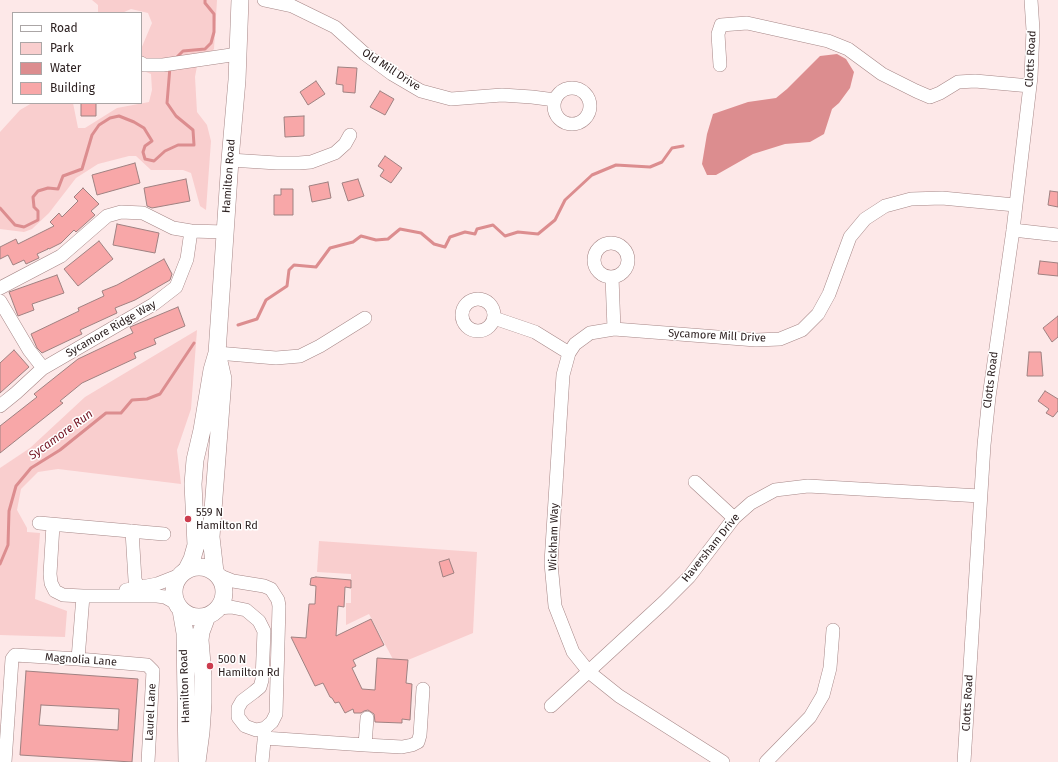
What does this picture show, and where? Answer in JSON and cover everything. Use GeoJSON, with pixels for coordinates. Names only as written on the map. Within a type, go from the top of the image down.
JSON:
{"type":"FeatureCollection","features":[{"type":"Feature","properties":{"kind":"main road","name":"Hamilton Road"},"geometry":{"type":"LineString","coordinates":[[183,572],[192,559],[196,545],[194,484],[195,460],[202,430],[212,370],[217,353],[238,54],[240,0]]}},
{"type":"Feature","properties":{"kind":"main road","name":"Hamilton Road"},"geometry":{"type":"LineString","coordinates":[[216,574],[211,537],[223,379],[217,353]]}},
{"type":"Feature","properties":{"kind":"main road"},"geometry":{"type":"LineString","coordinates":[[194,567],[201,567],[208,568],[216,574],[224,588],[224,595],[213,612],[194,616],[179,607],[174,596],[174,589],[176,582],[183,572],[194,567]]}},
{"type":"Feature","properties":{"kind":"main road","name":"Hamilton Road"},"geometry":{"type":"LineString","coordinates":[[179,607],[185,633],[187,762]]}},
{"type":"Feature","properties":{"kind":"main road","name":"Hamilton Road"},"geometry":{"type":"LineString","coordinates":[[197,762],[203,703],[203,676],[200,640],[201,632],[213,612]]}},
{"type":"Feature","properties":{"kind":"street","name":"Old Mill Drive"},"geometry":{"type":"LineString","coordinates":[[264,0],[293,3],[335,27],[365,54],[392,74],[422,91],[450,99],[502,95],[555,100]]}},
{"type":"Feature","properties":{"kind":"street","name":"Clotts Road"},"geometry":{"type":"LineString","coordinates":[[964,762],[980,496],[988,398],[1012,230],[1030,86],[1033,30],[1031,0]]}},
{"type":"Feature","properties":{"kind":"street"},"geometry":{"type":"LineString","coordinates":[[720,65],[718,34],[721,25],[747,23],[828,41],[848,49],[882,74],[916,92],[930,97],[958,82],[975,81],[1030,86]]}},
{"type":"Feature","properties":{"kind":"street"},"geometry":{"type":"LineString","coordinates":[[142,64],[144,65],[163,65],[238,54]]}},
{"type":"Feature","properties":{"kind":"street"},"geometry":{"type":"LineString","coordinates":[[230,160],[278,164],[299,164],[311,162],[335,153],[345,144],[350,135]]}},
{"type":"Feature","properties":{"kind":"street","name":"Sycamore Mill Drive"},"geometry":{"type":"LineString","coordinates":[[569,353],[575,344],[590,333],[614,329],[756,340],[780,339],[802,330],[818,314],[829,294],[840,260],[850,238],[865,219],[885,206],[911,199],[942,198],[1015,205]]}},
{"type":"Feature","properties":{"kind":"street"},"geometry":{"type":"LineString","coordinates":[[0,288],[61,256],[107,216],[121,212],[143,213],[173,228],[191,231],[225,232]]}},
{"type":"Feature","properties":{"kind":"street"},"geometry":{"type":"LineString","coordinates":[[1012,230],[1058,235]]}},
{"type":"Feature","properties":{"kind":"street","name":"Sycamore Ridge Way"},"geometry":{"type":"LineString","coordinates":[[0,406],[43,368],[154,304],[176,287],[187,259],[191,231]]}},
{"type":"Feature","properties":{"kind":"street"},"geometry":{"type":"LineString","coordinates":[[612,277],[614,329]]}},
{"type":"Feature","properties":{"kind":"street"},"geometry":{"type":"LineString","coordinates":[[0,301],[25,344],[43,368]]}},
{"type":"Feature","properties":{"kind":"street"},"geometry":{"type":"LineString","coordinates":[[217,353],[276,358],[300,356],[320,346],[365,318]]}},
{"type":"Feature","properties":{"kind":"street"},"geometry":{"type":"LineString","coordinates":[[494,318],[535,332],[569,353]]}},
{"type":"Feature","properties":{"kind":"street","name":"Wickham Way"},"geometry":{"type":"LineString","coordinates":[[569,353],[563,375],[551,562],[555,606],[573,652],[589,672],[619,696],[723,762]]}},
{"type":"Feature","properties":{"kind":"street"},"geometry":{"type":"LineString","coordinates":[[695,482],[734,518]]}},
{"type":"Feature","properties":{"kind":"street","name":"Haversham Drive"},"geometry":{"type":"LineString","coordinates":[[551,706],[689,577],[734,518],[751,503],[775,490],[808,486],[980,496]]}},
{"type":"Feature","properties":{"kind":"street"},"geometry":{"type":"LineString","coordinates":[[39,523],[164,534]]}},
{"type":"Feature","properties":{"kind":"street"},"geometry":{"type":"LineString","coordinates":[[53,525],[50,574],[51,583],[55,591],[63,595],[83,596],[157,596],[165,598],[179,607]]}},
{"type":"Feature","properties":{"kind":"street"},"geometry":{"type":"LineString","coordinates":[[132,531],[135,580],[139,588]]}},
{"type":"Feature","properties":{"kind":"street"},"geometry":{"type":"LineString","coordinates":[[83,596],[139,588],[168,581],[183,572]]}},
{"type":"Feature","properties":{"kind":"street"},"geometry":{"type":"LineString","coordinates":[[216,574],[233,581],[264,586],[271,589],[278,600],[276,714],[264,733],[262,762]]}},
{"type":"Feature","properties":{"kind":"street"},"geometry":{"type":"LineString","coordinates":[[78,659],[83,596]]}},
{"type":"Feature","properties":{"kind":"street"},"geometry":{"type":"LineString","coordinates":[[213,612],[231,607],[246,610],[259,621],[264,631],[262,680],[260,687],[242,701],[238,708],[238,717],[245,726],[264,733],[365,745],[402,747],[412,745],[418,742],[420,736],[423,689]]}},
{"type":"Feature","properties":{"kind":"street"},"geometry":{"type":"LineString","coordinates":[[766,762],[810,717],[823,695],[830,668],[833,630]]}},
{"type":"Feature","properties":{"kind":"street","name":"Magnolia Lane"},"geometry":{"type":"LineString","coordinates":[[5,762],[12,659],[15,655],[146,665]]}},
{"type":"Feature","properties":{"kind":"street","name":"Laurel Lane"},"geometry":{"type":"LineString","coordinates":[[146,665],[153,672],[148,762]]}},
{"type":"Feature","properties":{"kind":"street"},"geometry":{"type":"LineString","coordinates":[[365,745],[366,718]]}},
{"type":"Feature","properties":{"kind":"green space"},"geometry":{"type":"Polygon","coordinates":[[[92,0],[217,0],[214,49],[197,66],[195,77],[197,112],[207,125],[211,141],[206,210],[200,206],[191,173],[183,170],[151,170],[136,156],[129,156],[98,164],[76,178],[49,213],[32,229],[24,232],[0,229],[0,132],[20,110],[30,104],[73,104],[78,128],[85,128],[117,108],[149,102],[152,90],[151,74],[142,70],[142,47],[152,23],[148,13],[131,9],[124,12],[98,12],[98,5],[92,0]]]}},
{"type":"Feature","properties":{"kind":"green space"},"geometry":{"type":"Polygon","coordinates":[[[197,330],[191,409],[177,450],[181,484],[58,469],[38,472],[21,489],[17,510],[27,528],[27,532],[40,533],[35,599],[67,611],[65,637],[0,635],[0,468],[30,448],[85,397],[197,330]]]}},
{"type":"Feature","properties":{"kind":"green space"},"geometry":{"type":"Polygon","coordinates":[[[319,541],[477,552],[473,633],[396,665],[369,614],[346,625],[346,603],[351,603],[351,574],[317,572],[319,541]]]}},
{"type":"Feature","properties":{"kind":"water"},"geometry":{"type":"Polygon","coordinates":[[[837,54],[846,59],[854,72],[850,88],[839,103],[832,109],[824,134],[810,142],[785,144],[753,154],[716,175],[707,175],[702,164],[707,134],[713,114],[748,102],[776,98],[820,56],[837,54]]]}},
{"type":"Feature","properties":{"kind":"building"},"geometry":{"type":"Polygon","coordinates":[[[338,67],[357,68],[355,93],[343,92],[343,85],[336,84],[338,67]]]}},
{"type":"Feature","properties":{"kind":"building"},"geometry":{"type":"Polygon","coordinates":[[[316,81],[325,94],[308,105],[300,92],[316,81]]]}},
{"type":"Feature","properties":{"kind":"building"},"geometry":{"type":"Polygon","coordinates":[[[380,91],[394,99],[385,115],[370,107],[380,91]]]}},
{"type":"Feature","properties":{"kind":"building"},"geometry":{"type":"Polygon","coordinates":[[[81,104],[96,104],[96,116],[81,116],[81,104]]]}},
{"type":"Feature","properties":{"kind":"building"},"geometry":{"type":"Polygon","coordinates":[[[304,116],[304,136],[285,137],[284,117],[304,116]]]}},
{"type":"Feature","properties":{"kind":"building"},"geometry":{"type":"Polygon","coordinates":[[[385,156],[402,168],[391,183],[380,176],[384,170],[378,166],[385,156]]]}},
{"type":"Feature","properties":{"kind":"building"},"geometry":{"type":"Polygon","coordinates":[[[135,163],[140,183],[97,195],[92,175],[135,163]]]}},
{"type":"Feature","properties":{"kind":"building"},"geometry":{"type":"Polygon","coordinates":[[[186,179],[190,201],[152,208],[147,206],[144,188],[186,179]]]}},
{"type":"Feature","properties":{"kind":"building"},"geometry":{"type":"Polygon","coordinates":[[[358,179],[364,196],[348,201],[342,183],[358,179]]]}},
{"type":"Feature","properties":{"kind":"building"},"geometry":{"type":"Polygon","coordinates":[[[328,182],[331,198],[312,202],[309,186],[328,182]]]}},
{"type":"Feature","properties":{"kind":"building"},"geometry":{"type":"Polygon","coordinates":[[[83,188],[99,204],[91,211],[95,215],[76,232],[74,230],[61,243],[37,254],[39,258],[26,264],[24,260],[13,265],[8,255],[0,259],[0,247],[16,239],[18,244],[54,226],[50,222],[59,213],[62,217],[78,201],[74,197],[83,188]]]}},
{"type":"Feature","properties":{"kind":"building"},"geometry":{"type":"Polygon","coordinates":[[[281,189],[293,189],[293,215],[274,215],[274,195],[281,195],[281,189]]]}},
{"type":"Feature","properties":{"kind":"building"},"geometry":{"type":"Polygon","coordinates":[[[1050,191],[1058,192],[1058,207],[1048,205],[1050,191]]]}},
{"type":"Feature","properties":{"kind":"building"},"geometry":{"type":"Polygon","coordinates":[[[117,224],[159,233],[155,253],[113,245],[117,224]]]}},
{"type":"Feature","properties":{"kind":"building"},"geometry":{"type":"Polygon","coordinates":[[[99,241],[113,259],[78,286],[64,269],[99,241]]]}},
{"type":"Feature","properties":{"kind":"building"},"geometry":{"type":"Polygon","coordinates":[[[164,259],[172,274],[170,280],[135,300],[115,308],[117,313],[80,330],[82,334],[42,353],[37,348],[31,334],[79,311],[78,308],[104,296],[102,291],[117,285],[164,259]]]}},
{"type":"Feature","properties":{"kind":"building"},"geometry":{"type":"Polygon","coordinates":[[[1040,261],[1058,263],[1058,276],[1038,274],[1040,261]]]}},
{"type":"Feature","properties":{"kind":"building"},"geometry":{"type":"Polygon","coordinates":[[[57,275],[64,293],[32,304],[34,310],[18,316],[9,292],[57,275]]]}},
{"type":"Feature","properties":{"kind":"building"},"geometry":{"type":"Polygon","coordinates":[[[178,307],[185,326],[154,339],[156,344],[134,353],[136,358],[82,383],[60,401],[63,403],[0,453],[0,426],[37,397],[34,394],[78,359],[133,333],[130,327],[178,307]]]}},
{"type":"Feature","properties":{"kind":"building"},"geometry":{"type":"Polygon","coordinates":[[[1058,316],[1058,337],[1052,342],[1043,328],[1058,316]]]}},
{"type":"Feature","properties":{"kind":"building"},"geometry":{"type":"Polygon","coordinates":[[[14,350],[29,367],[0,393],[0,363],[14,350]]]}},
{"type":"Feature","properties":{"kind":"building"},"geometry":{"type":"Polygon","coordinates":[[[1029,352],[1041,352],[1043,376],[1027,376],[1029,352]]]}},
{"type":"Feature","properties":{"kind":"building"},"geometry":{"type":"Polygon","coordinates":[[[1045,391],[1058,399],[1058,411],[1053,417],[1046,413],[1049,409],[1038,401],[1045,391]]]}},
{"type":"Feature","properties":{"kind":"building"},"geometry":{"type":"Polygon","coordinates":[[[449,559],[454,573],[443,577],[439,562],[449,559]]]}},
{"type":"Feature","properties":{"kind":"building"},"geometry":{"type":"Polygon","coordinates":[[[316,577],[351,580],[351,588],[345,587],[344,607],[338,606],[336,636],[371,619],[384,645],[353,660],[356,666],[352,668],[362,689],[375,690],[377,658],[408,660],[406,683],[412,684],[410,720],[402,719],[402,723],[375,722],[374,714],[368,710],[361,713],[354,713],[353,709],[345,713],[339,702],[335,703],[330,697],[323,683],[315,686],[291,637],[306,638],[309,604],[315,604],[316,586],[310,585],[311,578],[316,577]]]}},
{"type":"Feature","properties":{"kind":"building"},"geometry":{"type":"Polygon","coordinates":[[[26,671],[138,679],[132,762],[20,755],[26,671]],[[41,705],[39,725],[118,730],[119,709],[41,705]]]}},
{"type":"Feature","properties":{"kind":"waterway"},"geometry":{"type":"LineString","coordinates":[[176,58],[183,51],[205,49],[211,43],[214,32],[214,14],[205,3],[205,0]]}},
{"type":"Feature","properties":{"kind":"waterway"},"geometry":{"type":"LineString","coordinates":[[0,208],[15,225],[24,227],[38,220],[38,211],[34,207],[33,197],[38,191],[48,188],[58,189],[63,176],[82,169],[92,135],[99,125],[110,118],[119,116],[144,128],[152,141],[145,146],[143,152],[145,159],[154,161],[165,151],[178,145],[194,145],[193,130],[176,116],[167,103],[170,67]]}},
{"type":"Feature","properties":{"kind":"waterway"},"geometry":{"type":"LineString","coordinates":[[238,325],[257,319],[266,300],[287,286],[289,270],[294,265],[316,267],[330,248],[353,242],[361,236],[376,240],[388,239],[400,229],[421,233],[434,244],[445,247],[450,237],[465,232],[475,234],[477,229],[493,225],[505,236],[518,232],[538,234],[555,220],[565,200],[592,175],[616,165],[650,167],[662,162],[672,148],[683,146]]}},
{"type":"Feature","properties":{"kind":"waterway","name":"Sycamore Run"},"geometry":{"type":"LineString","coordinates":[[0,564],[8,545],[9,511],[16,486],[31,468],[60,450],[106,413],[121,413],[132,400],[147,399],[160,394],[194,343]]}},
{"type":"Feature","properties":{"kind":"place","name":"559 N Hamilton Rd"},"geometry":{"type":"Point","coordinates":[188,519]}},
{"type":"Feature","properties":{"kind":"place","name":"500 N Hamilton Rd"},"geometry":{"type":"Point","coordinates":[210,666]}}]}
